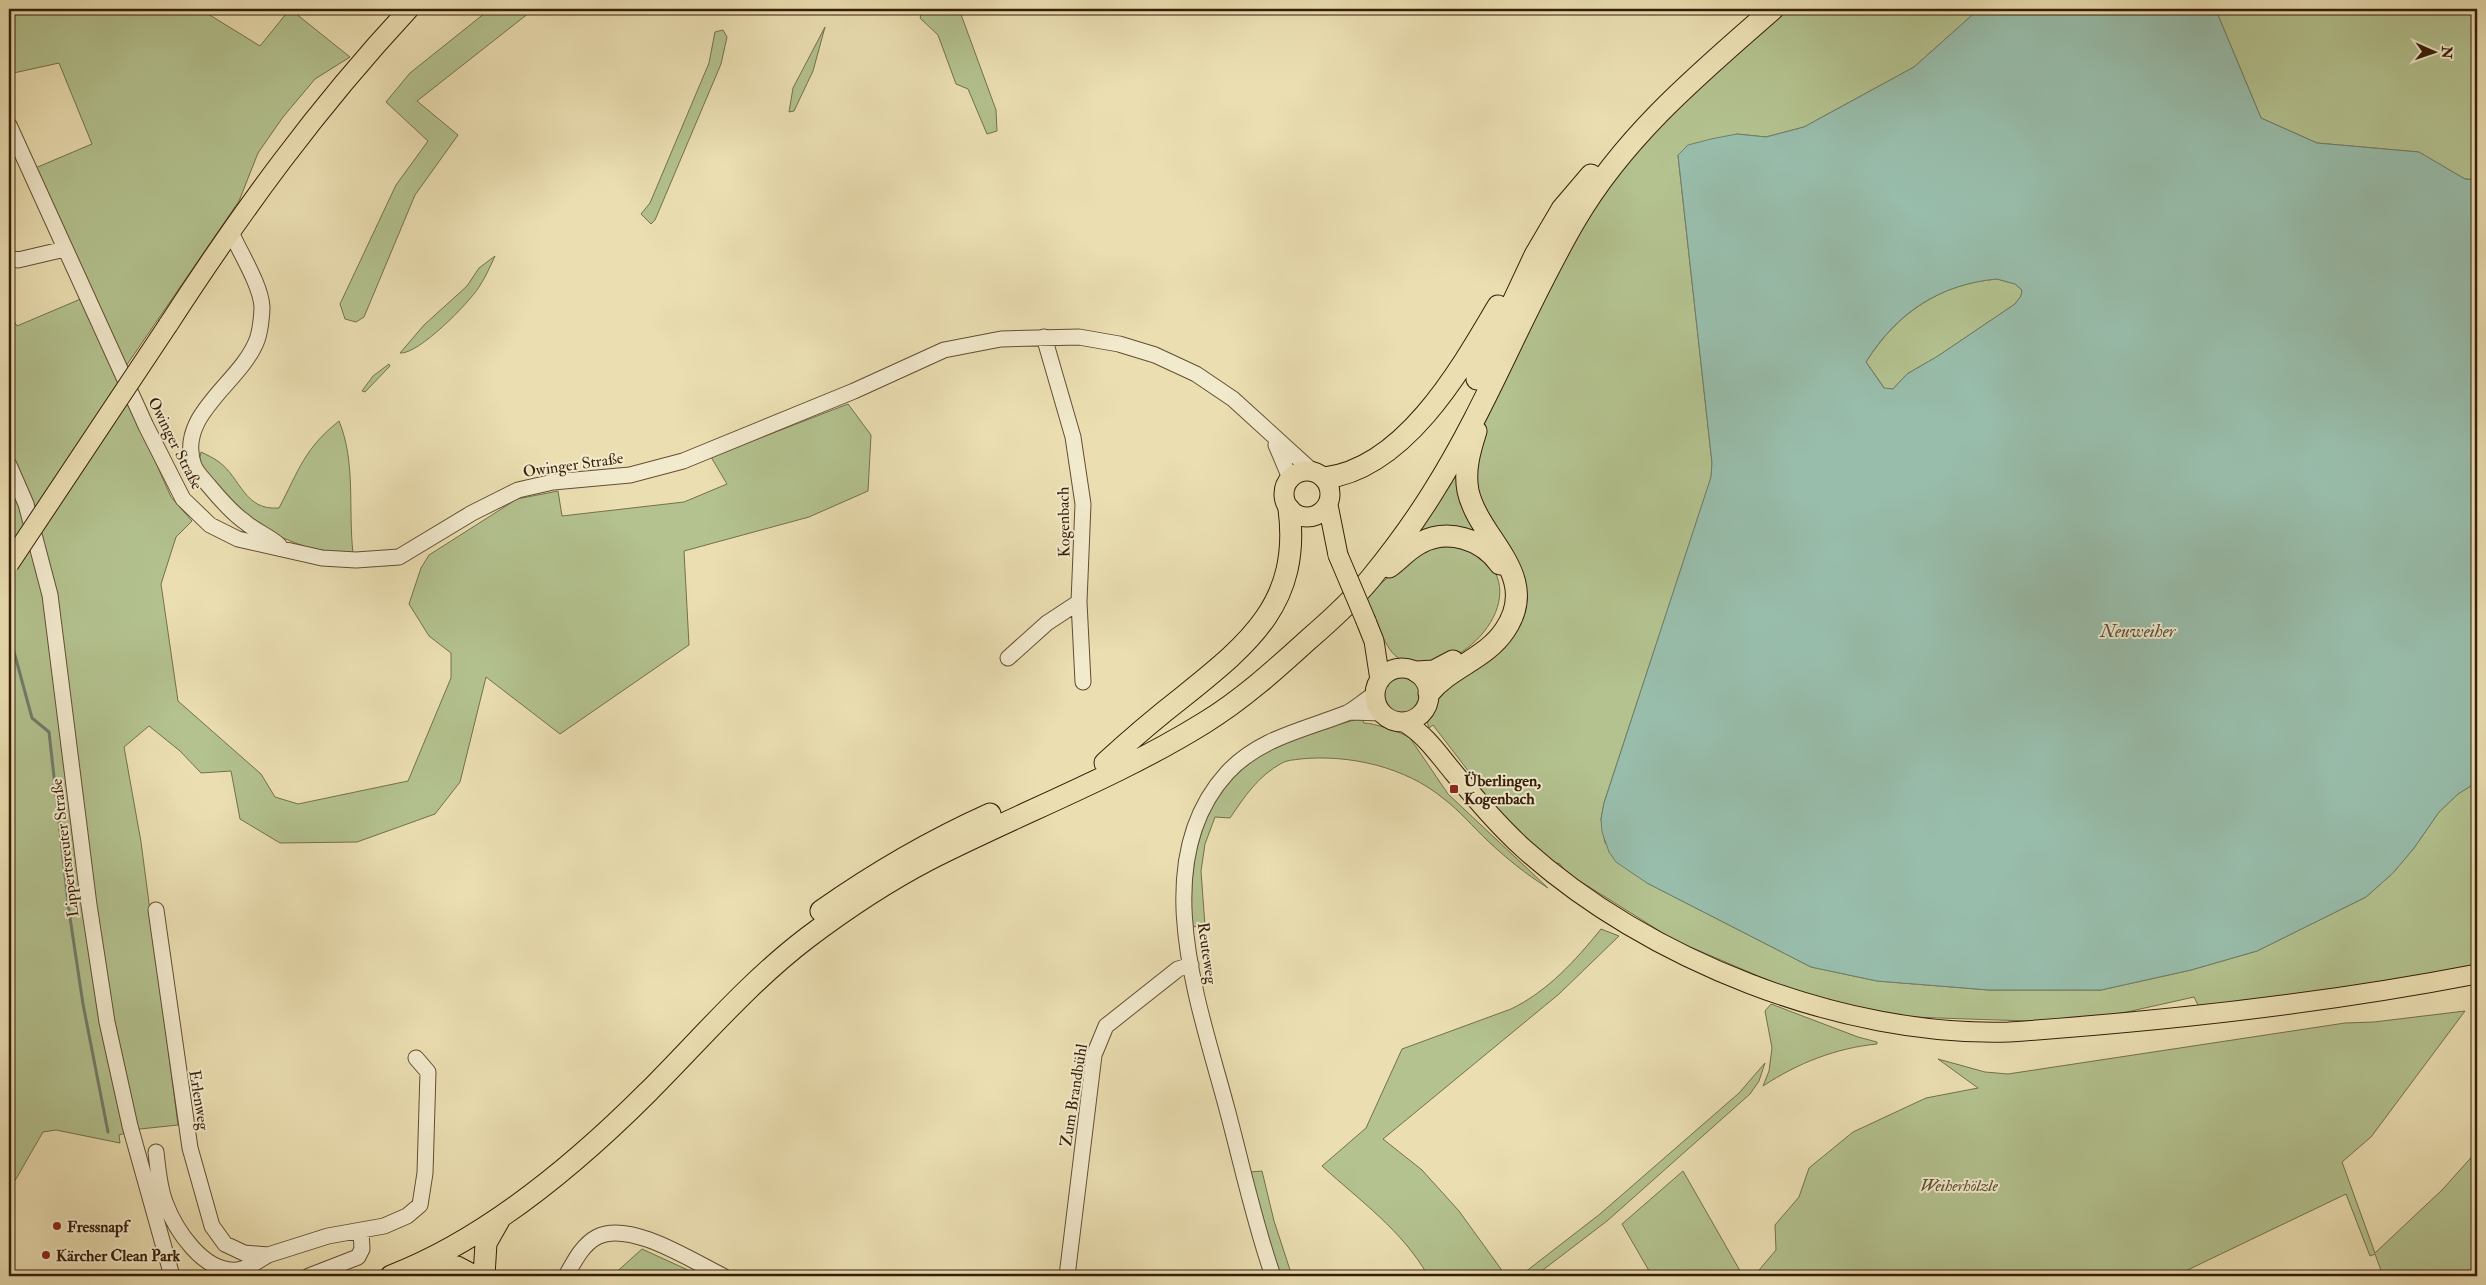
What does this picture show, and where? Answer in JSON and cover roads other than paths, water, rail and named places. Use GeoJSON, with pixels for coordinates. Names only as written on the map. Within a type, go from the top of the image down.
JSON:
{"type":"FeatureCollection","features":[{"type":"Feature","properties":{"kind":"highway"},"geometry":{"type":"LineString","coordinates":[[391,1276],[425,1263],[469,1238],[501,1216],[605,1133],[765,973],[808,938],[924,862],[1098,780],[1202,725],[1248,694],[1337,614],[1370,579],[1433,493],[1479,409],[1578,216],[1621,155],[1667,103],[1773,9]]}},
{"type":"Feature","properties":{"kind":"highway"},"geometry":{"type":"LineString","coordinates":[[378,1276],[484,1212],[603,1118],[727,991],[770,950],[852,889],[924,846],[1153,739],[1229,692],[1268,660],[1320,612],[1371,556],[1418,490],[1453,430],[1535,255],[1562,209],[1605,158],[1642,120],[1667,103]]}},
{"type":"Feature","properties":{"kind":"highway"},"geometry":{"type":"LineString","coordinates":[[1318,474],[1342,476],[1372,462],[1399,441],[1420,419],[1464,360],[1512,282],[1535,255]]}},
{"type":"Feature","properties":{"kind":"highway"},"geometry":{"type":"LineString","coordinates":[[1427,702],[1439,680],[1470,662],[1496,642],[1510,622],[1514,610],[1516,587],[1513,573],[1475,510],[1468,491],[1469,453],[1479,409]]}},
{"type":"Feature","properties":{"kind":"highway"},"geometry":{"type":"LineString","coordinates":[[1105,763],[1141,730],[1233,656],[1259,629],[1277,599],[1287,574],[1298,513]]}},
{"type":"Feature","properties":{"kind":"highway"},"geometry":{"type":"LineString","coordinates":[[1370,579],[1391,566],[1420,542],[1448,536],[1476,543],[1493,555],[1504,572],[1507,604],[1499,625],[1492,634],[1484,642],[1434,671],[1417,672]]}},
{"type":"Feature","properties":{"kind":"highway"},"geometry":{"type":"LineString","coordinates":[[484,1276],[486,1243],[501,1216]]}},
{"type":"Feature","properties":{"kind":"highway"},"geometry":{"type":"LineString","coordinates":[[425,1263],[457,1267],[474,1276]]}},
{"type":"Feature","properties":{"kind":"main road"},"geometry":{"type":"LineString","coordinates":[[9,564],[230,230],[306,128],[372,49],[409,9]]}},
{"type":"Feature","properties":{"kind":"main road"},"geometry":{"type":"LineString","coordinates":[[1336,550],[1318,525],[1298,513],[1284,496],[1286,483],[1300,472],[1318,474],[1331,491],[1328,505],[1336,550],[1374,641],[1383,681],[1382,714],[1392,720],[1404,722],[1415,719],[1427,702]]}},
{"type":"Feature","properties":{"kind":"main road"},"geometry":{"type":"LineString","coordinates":[[1298,513],[1319,514],[1328,505]]}},
{"type":"Feature","properties":{"kind":"main road"},"geometry":{"type":"LineString","coordinates":[[1383,681],[1406,668],[1417,672],[1423,678],[1427,702],[1424,717],[1438,752]]}},
{"type":"Feature","properties":{"kind":"main road"},"geometry":{"type":"LineString","coordinates":[[1404,722],[1438,752],[1498,824],[1521,846],[1579,893],[1605,911],[1640,932],[1708,966],[1813,1005],[1849,1015],[1930,1028],[1976,1033],[2010,1032],[2213,1015],[2358,996],[2477,974]]}},
{"type":"Feature","properties":{"kind":"street","name":"Owinger Straße"},"geometry":{"type":"LineString","coordinates":[[9,125],[146,426],[183,498],[210,525],[238,539],[322,558],[356,560],[399,557],[472,513],[518,490],[553,482],[630,475],[683,461],[854,391],[944,350],[1002,339],[1078,337],[1119,344],[1155,355],[1213,385],[1233,399],[1318,474]]}},
{"type":"Feature","properties":{"kind":"street"},"geometry":{"type":"LineString","coordinates":[[230,230],[240,255],[251,271],[262,306],[257,340],[241,367],[206,408],[190,434],[190,450],[195,468],[217,495],[244,522],[279,544],[283,550]]}},
{"type":"Feature","properties":{"kind":"street"},"geometry":{"type":"LineString","coordinates":[[9,258],[18,260],[64,249]]}},
{"type":"Feature","properties":{"kind":"street","name":"Kogenbach"},"geometry":{"type":"LineString","coordinates":[[1044,337],[1074,437],[1084,504],[1079,602],[1083,682]]}},
{"type":"Feature","properties":{"kind":"street","name":"Owinger Straße"},"geometry":{"type":"LineString","coordinates":[[1272,435],[1290,478]]}},
{"type":"Feature","properties":{"kind":"street","name":"Lippertsreuter Straße"},"geometry":{"type":"LineString","coordinates":[[9,464],[26,504],[42,556],[50,595],[89,905],[106,1022],[130,1126],[172,1276]]}},
{"type":"Feature","properties":{"kind":"street"},"geometry":{"type":"LineString","coordinates":[[1008,658],[1047,623],[1079,602]]}},
{"type":"Feature","properties":{"kind":"street","name":"Reuteweg"},"geometry":{"type":"LineString","coordinates":[[1350,712],[1383,681]]}},
{"type":"Feature","properties":{"kind":"street","name":"Reuteweg"},"geometry":{"type":"LineString","coordinates":[[1273,1276],[1252,1208],[1203,1026],[1191,964],[1185,910],[1185,873],[1193,832],[1207,800],[1228,772],[1259,747],[1284,734],[1350,712],[1382,714]]}},
{"type":"Feature","properties":{"kind":"street","name":"Erlenweg"},"geometry":{"type":"LineString","coordinates":[[156,910],[183,1113],[204,1205],[212,1226],[225,1244],[244,1253],[268,1255]]}},
{"type":"Feature","properties":{"kind":"street","name":"Zum Brandbühl"},"geometry":{"type":"LineString","coordinates":[[1066,1276],[1094,1055],[1106,1026],[1178,969],[1191,964]]}},
{"type":"Feature","properties":{"kind":"street","name":"Erlenweg"},"geometry":{"type":"LineString","coordinates":[[156,1152],[160,1183],[165,1202],[176,1223],[199,1254],[222,1269],[238,1270],[268,1255],[328,1236],[384,1226],[408,1216],[420,1205],[425,1174],[428,1072],[416,1058]]}},
{"type":"Feature","properties":{"kind":"street","name":"Lippertsreuter Straße"},"geometry":{"type":"LineString","coordinates":[[159,1228],[181,1276]]}},
{"type":"Feature","properties":{"kind":"street"},"geometry":{"type":"LineString","coordinates":[[309,1276],[358,1257],[362,1249],[361,1231]]}},
{"type":"Feature","properties":{"kind":"street"},"geometry":{"type":"LineString","coordinates":[[566,1276],[583,1248],[597,1237],[615,1233],[635,1235],[723,1276]]}},
{"type":"Feature","properties":{"kind":"water","name":"Neuweiher"},"geometry":{"type":"Polygon","coordinates":[[[1979,9],[2211,9],[2218,15],[2261,118],[2317,143],[2419,152],[2465,179],[2477,180],[2477,782],[2458,794],[2439,812],[2414,848],[2393,873],[2366,897],[2257,951],[2191,970],[2101,990],[1989,990],[1877,981],[1811,967],[1647,883],[1616,862],[1609,852],[1602,832],[1601,819],[1604,803],[1711,477],[1712,463],[1678,155],[1688,145],[1711,139],[1737,134],[1766,137],[1804,127],[1914,67],[1979,9]],[[1997,279],[1976,282],[1938,295],[1921,304],[1891,329],[1866,362],[1884,388],[1893,389],[1907,374],[1938,356],[2015,304],[2021,296],[2022,290],[2015,284],[1997,279]]]}},
{"type":"Feature","properties":{"kind":"waterway"},"geometry":{"type":"LineString","coordinates":[[9,586],[13,648],[32,718],[49,732],[69,911],[83,1004],[108,1132]]}},
{"type":"Feature","properties":{"kind":"place","name":"Überlingen, Kogenbach"},"geometry":{"type":"Point","coordinates":[1454,789]}},
{"type":"Feature","properties":{"kind":"place","name":"Fressnapf"},"geometry":{"type":"Point","coordinates":[57,1226]}},
{"type":"Feature","properties":{"kind":"place","name":"Kärcher Clean Park"},"geometry":{"type":"Point","coordinates":[46,1255]}},
{"type":"Feature","properties":{"kind":"park label","name":"Weiherhölzle"},"geometry":{"type":"Point","coordinates":[1959,1185]}}]}
